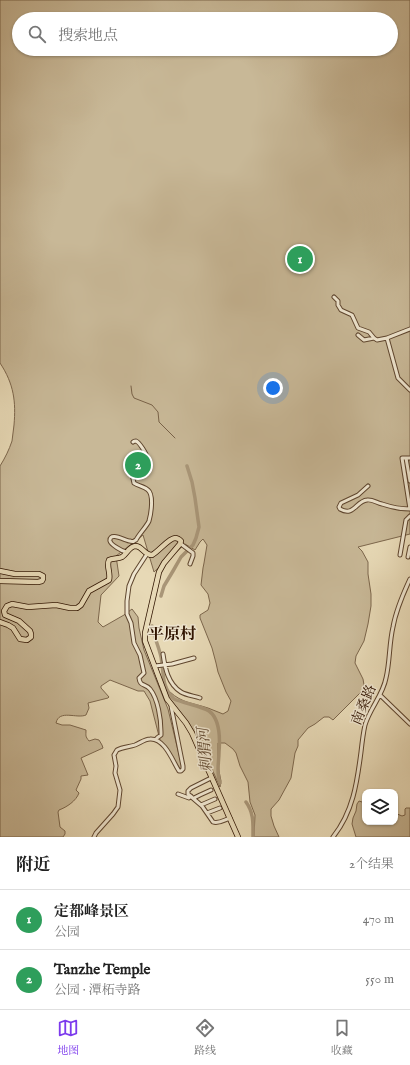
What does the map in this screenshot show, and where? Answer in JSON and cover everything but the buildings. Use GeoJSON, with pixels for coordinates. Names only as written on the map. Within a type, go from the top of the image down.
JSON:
{"type":"FeatureCollection","features":[{"type":"Feature","properties":{"kind":"main road"},"geometry":{"type":"LineString","coordinates":[[0,622],[12,626],[20,639],[27,640],[30,638],[30,631],[18,620],[5,615],[4,611],[6,606],[10,604],[28,607],[56,605],[70,608],[78,607],[89,591],[109,580],[110,576],[107,565],[109,560],[112,558],[120,558],[124,556],[131,548],[137,546],[147,554],[154,555],[173,538],[178,539],[181,542],[179,546],[164,563],[159,572],[146,628],[146,644],[157,666],[165,696],[189,729],[238,837]]}},
{"type":"Feature","properties":{"kind":"main road"},"geometry":{"type":"LineString","coordinates":[[0,571],[12,574],[39,574],[43,576],[43,578],[42,581],[39,582],[0,581]]}},
{"type":"Feature","properties":{"kind":"street"},"geometry":{"type":"LineString","coordinates":[[334,297],[338,301],[338,305],[341,310],[352,315],[358,328],[369,332],[374,338]]}},
{"type":"Feature","properties":{"kind":"street"},"geometry":{"type":"LineString","coordinates":[[358,335],[364,340],[374,338],[377,340],[385,339],[410,329]]}},
{"type":"Feature","properties":{"kind":"street"},"geometry":{"type":"LineString","coordinates":[[387,338],[398,378],[410,390]]}},
{"type":"Feature","properties":{"kind":"street"},"geometry":{"type":"LineString","coordinates":[[126,552],[112,544],[110,541],[112,536],[131,541],[136,540],[149,521],[152,504],[150,492],[147,488],[134,483],[132,471],[137,465],[146,461],[147,459],[141,445],[135,441],[133,442]]}},
{"type":"Feature","properties":{"kind":"street"},"geometry":{"type":"LineString","coordinates":[[368,486],[358,495],[341,503],[339,507],[340,509],[343,511],[353,510],[363,501],[368,500],[383,505],[410,509],[402,458],[408,458],[410,481]]}},
{"type":"Feature","properties":{"kind":"street"},"geometry":{"type":"LineString","coordinates":[[400,555],[406,520],[410,516]]}},
{"type":"Feature","properties":{"kind":"street"},"geometry":{"type":"LineString","coordinates":[[181,544],[193,553],[190,564]]}},
{"type":"Feature","properties":{"kind":"street"},"geometry":{"type":"LineString","coordinates":[[408,558],[410,547]]}},
{"type":"Feature","properties":{"kind":"street"},"geometry":{"type":"LineString","coordinates":[[147,554],[134,574],[129,586],[127,614],[131,622],[134,643],[140,655],[144,673],[139,678],[140,682],[141,684],[150,688],[158,706],[161,732],[161,735],[158,738]]}},
{"type":"Feature","properties":{"kind":"street","name":"南桑路"},"geometry":{"type":"LineString","coordinates":[[333,837],[349,811],[358,775],[365,725],[386,679],[393,626],[400,601],[410,579]]}},
{"type":"Feature","properties":{"kind":"street"},"geometry":{"type":"LineString","coordinates":[[163,654],[170,681],[180,691],[200,698]]}},
{"type":"Feature","properties":{"kind":"street"},"geometry":{"type":"LineString","coordinates":[[157,666],[172,664],[194,658]]}},
{"type":"Feature","properties":{"kind":"street"},"geometry":{"type":"LineString","coordinates":[[380,695],[410,724]]}},
{"type":"Feature","properties":{"kind":"street"},"geometry":{"type":"LineString","coordinates":[[94,837],[96,832],[114,814],[118,807],[120,790],[115,773],[114,755],[117,750],[134,746],[149,739],[155,740],[163,745],[179,771],[183,769],[184,766],[171,706]]}},
{"type":"Feature","properties":{"kind":"street"},"geometry":{"type":"LineString","coordinates":[[212,778],[191,788],[187,792],[201,805],[213,822],[216,823],[230,818]]}},
{"type":"Feature","properties":{"kind":"street"},"geometry":{"type":"LineString","coordinates":[[178,794],[189,798],[211,790]]}},
{"type":"Feature","properties":{"kind":"street"},"geometry":{"type":"LineString","coordinates":[[201,805],[215,799]]}},
{"type":"Feature","properties":{"kind":"street"},"geometry":{"type":"LineString","coordinates":[[207,813],[220,808]]}},
{"type":"Feature","properties":{"kind":"shaded area"},"geometry":{"type":"Polygon","coordinates":[[[0,0],[410,0],[410,534],[358,547],[368,562],[371,594],[368,624],[364,641],[356,656],[355,663],[363,679],[363,690],[333,720],[329,717],[324,717],[308,728],[298,740],[291,778],[279,800],[271,809],[271,816],[279,837],[254,837],[255,815],[250,802],[248,782],[240,766],[236,753],[225,743],[218,743],[218,766],[221,781],[220,787],[198,738],[187,720],[167,695],[167,693],[170,692],[183,701],[223,714],[228,711],[231,701],[218,672],[212,648],[200,618],[200,615],[208,610],[210,603],[208,594],[201,585],[207,545],[203,539],[195,550],[185,544],[154,572],[143,535],[116,556],[119,576],[101,595],[98,622],[103,627],[132,609],[138,617],[144,650],[168,709],[182,767],[181,770],[160,740],[150,701],[144,691],[138,691],[110,680],[101,686],[109,697],[108,698],[88,703],[89,708],[86,715],[64,715],[58,719],[56,723],[70,725],[86,730],[86,736],[89,741],[95,739],[99,740],[103,748],[81,758],[88,775],[81,776],[76,790],[79,793],[76,799],[58,812],[60,827],[65,831],[63,837],[0,837],[0,466],[12,441],[15,409],[13,393],[5,371],[0,363],[0,0]]]}},
{"type":"Feature","properties":{"kind":"shaded area"},"geometry":{"type":"Polygon","coordinates":[[[359,801],[362,802],[362,825],[398,825],[398,814],[402,816],[405,815],[405,809],[410,808],[410,837],[356,837],[352,824],[359,801]]]}},
{"type":"Feature","properties":{"kind":"waterway"},"geometry":{"type":"LineString","coordinates":[[131,386],[134,398],[152,405],[158,412],[159,422],[175,438]]}},
{"type":"Feature","properties":{"kind":"waterway","name":"刺猬河"},"geometry":{"type":"LineString","coordinates":[[161,596],[164,586],[181,557],[193,545],[199,527],[192,482],[187,466]]}},
{"type":"Feature","properties":{"kind":"waterway","name":"刺猬河"},"geometry":{"type":"LineString","coordinates":[[152,626],[161,657],[165,684],[170,694],[174,699],[209,711],[215,719],[219,736],[218,771],[220,783]]}},
{"type":"Feature","properties":{"kind":"waterway","name":"刺猬河"},"geometry":{"type":"LineString","coordinates":[[246,802],[252,814],[253,837]]}},
{"type":"Feature","properties":{"kind":"place","name":"定都峰景区"},"geometry":{"type":"Point","coordinates":[300,259]}},
{"type":"Feature","properties":{"kind":"place","name":"Tanzhe Temple"},"geometry":{"type":"Point","coordinates":[138,465]}},
{"type":"Feature","properties":{"kind":"district","name":"平原村"},"geometry":{"type":"Point","coordinates":[172,635]}}]}
